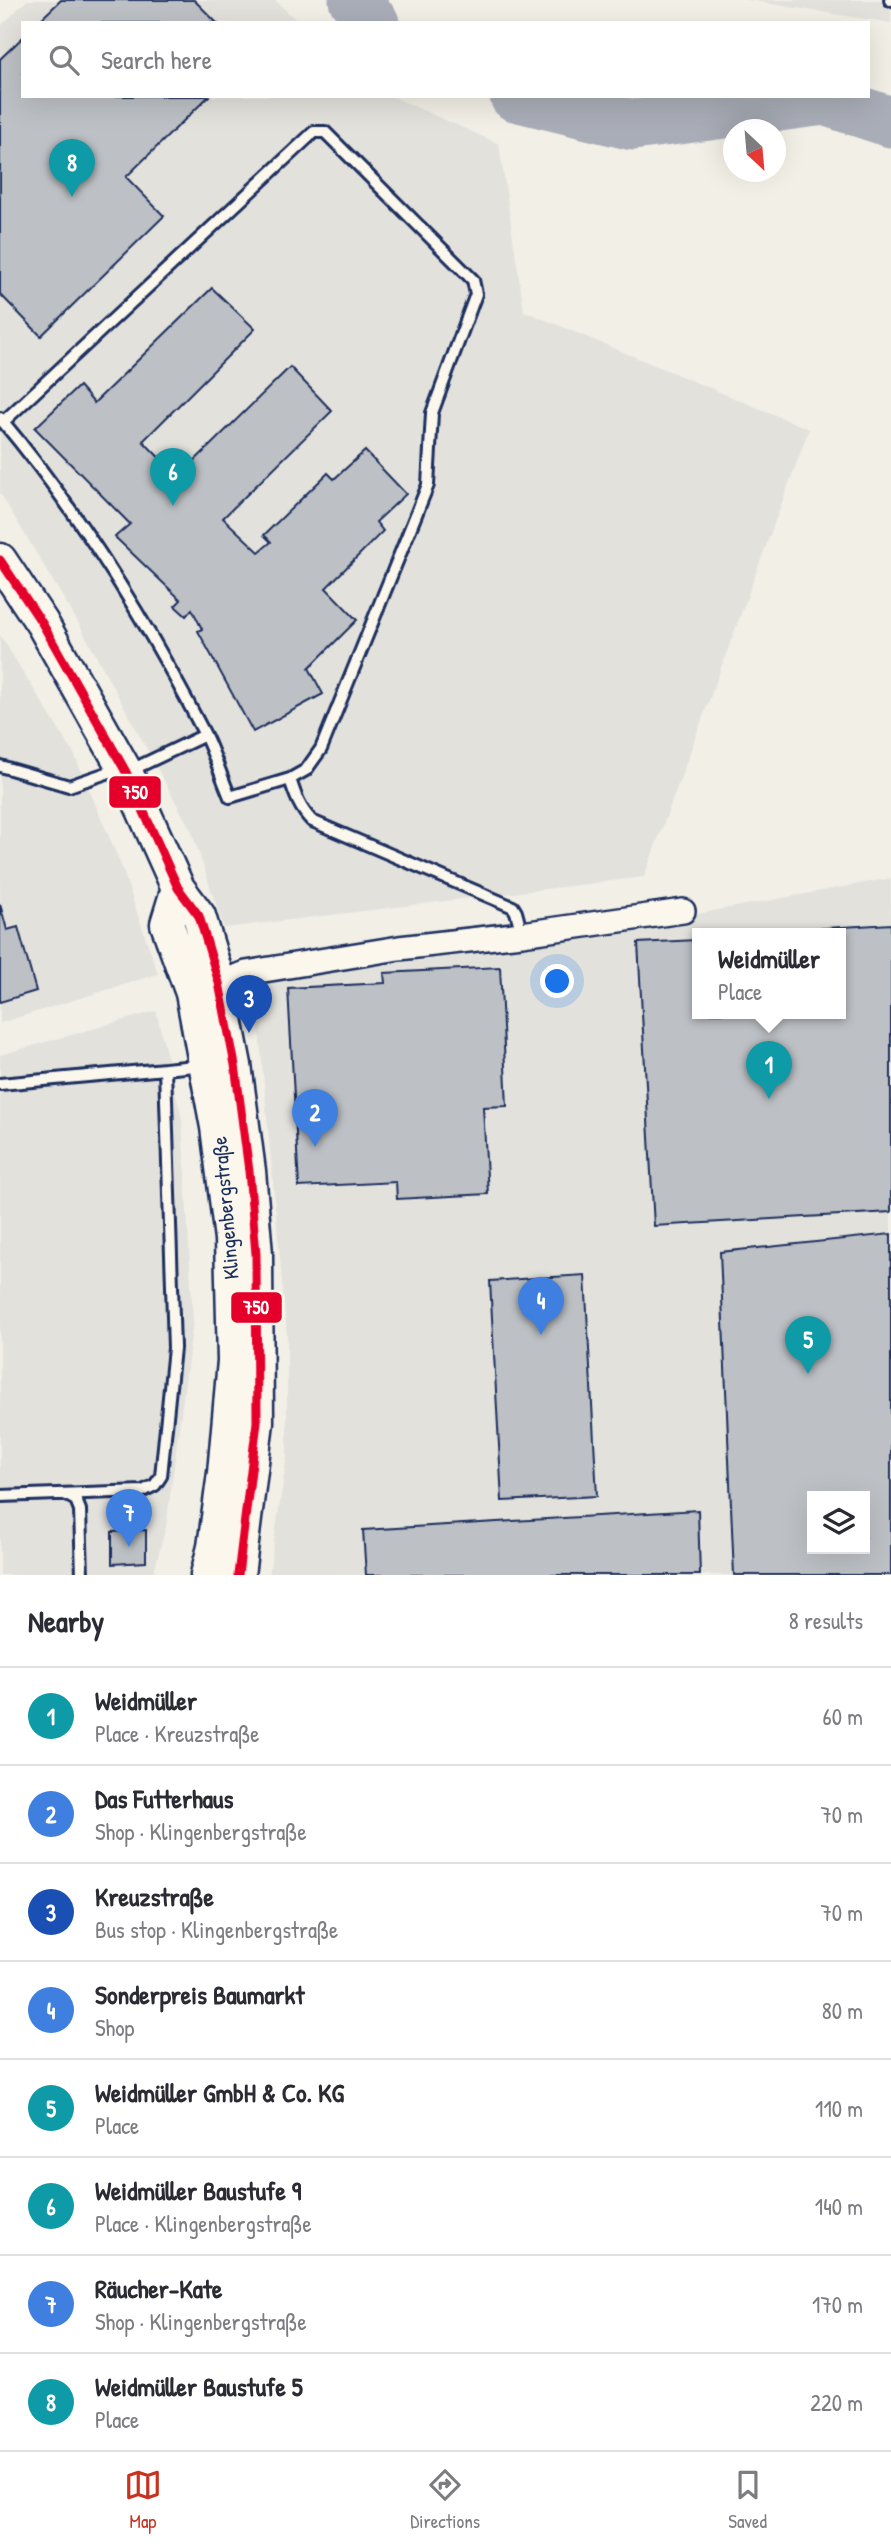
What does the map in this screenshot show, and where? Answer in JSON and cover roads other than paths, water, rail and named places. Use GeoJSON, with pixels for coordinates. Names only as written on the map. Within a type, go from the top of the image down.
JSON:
{"type":"FeatureCollection","features":[{"type":"Feature","properties":{"kind":"main road","name":"Klingenbergstraße"},"geometry":{"type":"LineString","coordinates":[[0,560],[42,623],[125,770],[178,888],[199,916],[219,983],[218,1127],[230,1239],[234,1361],[224,1473],[214,1548],[207,1575]]}},
{"type":"Feature","properties":{"kind":"main road","name":"Klingenbergstraße"},"geometry":{"type":"LineString","coordinates":[[178,888],[167,924],[220,1065],[249,1171],[256,1254],[257,1422],[238,1575]]}},
{"type":"Feature","properties":{"kind":"street"},"geometry":{"type":"LineString","coordinates":[[219,983],[246,973],[399,948],[683,911]]}},
{"type":"Feature","properties":{"kind":"lane"},"geometry":{"type":"LineString","coordinates":[[314,132],[326,132],[473,280],[476,294],[432,413],[428,485],[321,749],[306,770],[290,779],[230,797],[205,734],[123,588],[37,462],[2,420],[314,132]]}},
{"type":"Feature","properties":{"kind":"lane"},"geometry":{"type":"LineString","coordinates":[[0,766],[69,786],[125,770],[205,734]]}},
{"type":"Feature","properties":{"kind":"lane"},"geometry":{"type":"LineString","coordinates":[[290,779],[304,814],[312,821],[513,907],[522,934]]}},
{"type":"Feature","properties":{"kind":"lane"},"geometry":{"type":"LineString","coordinates":[[0,1084],[220,1065]]}},
{"type":"Feature","properties":{"kind":"lane"},"geometry":{"type":"LineString","coordinates":[[0,1496],[143,1491],[155,1485],[161,1476],[174,1348],[165,1069]]}},
{"type":"Feature","properties":{"kind":"lane"},"geometry":{"type":"LineString","coordinates":[[80,1512],[99,1492]]}},
{"type":"Feature","properties":{"kind":"lane"},"geometry":{"type":"LineString","coordinates":[[64,1494],[76,1500],[80,1512],[82,1575]]}},
{"type":"Feature","properties":{"kind":"waterway"},"geometry":{"type":"LineString","coordinates":[[354,0],[372,21]]}},
{"type":"Feature","properties":{"kind":"waterway"},"geometry":{"type":"LineString","coordinates":[[523,98],[633,125],[824,100],[891,122]]}},
{"type":"Feature","properties":{"kind":"place","name":"Weidmüller Baustufe 5"},"geometry":{"type":"Point","coordinates":[72,197]}},
{"type":"Feature","properties":{"kind":"place","name":"Weidmüller Baustufe 9"},"geometry":{"type":"Point","coordinates":[173,506]}},
{"type":"Feature","properties":{"kind":"place","name":"Kreuzstraße"},"geometry":{"type":"Point","coordinates":[249,1033]}},
{"type":"Feature","properties":{"kind":"place","name":"Weidmüller"},"geometry":{"type":"Point","coordinates":[769,1099]}},
{"type":"Feature","properties":{"kind":"place","name":"Das Futterhaus"},"geometry":{"type":"Point","coordinates":[315,1147]}},
{"type":"Feature","properties":{"kind":"place","name":"Sonderpreis Baumarkt"},"geometry":{"type":"Point","coordinates":[541,1335]}},
{"type":"Feature","properties":{"kind":"place","name":"Weidmüller GmbH & Co. KG"},"geometry":{"type":"Point","coordinates":[808,1374]}},
{"type":"Feature","properties":{"kind":"place","name":"Räucher-Kate"},"geometry":{"type":"Point","coordinates":[129,1547]}}]}
